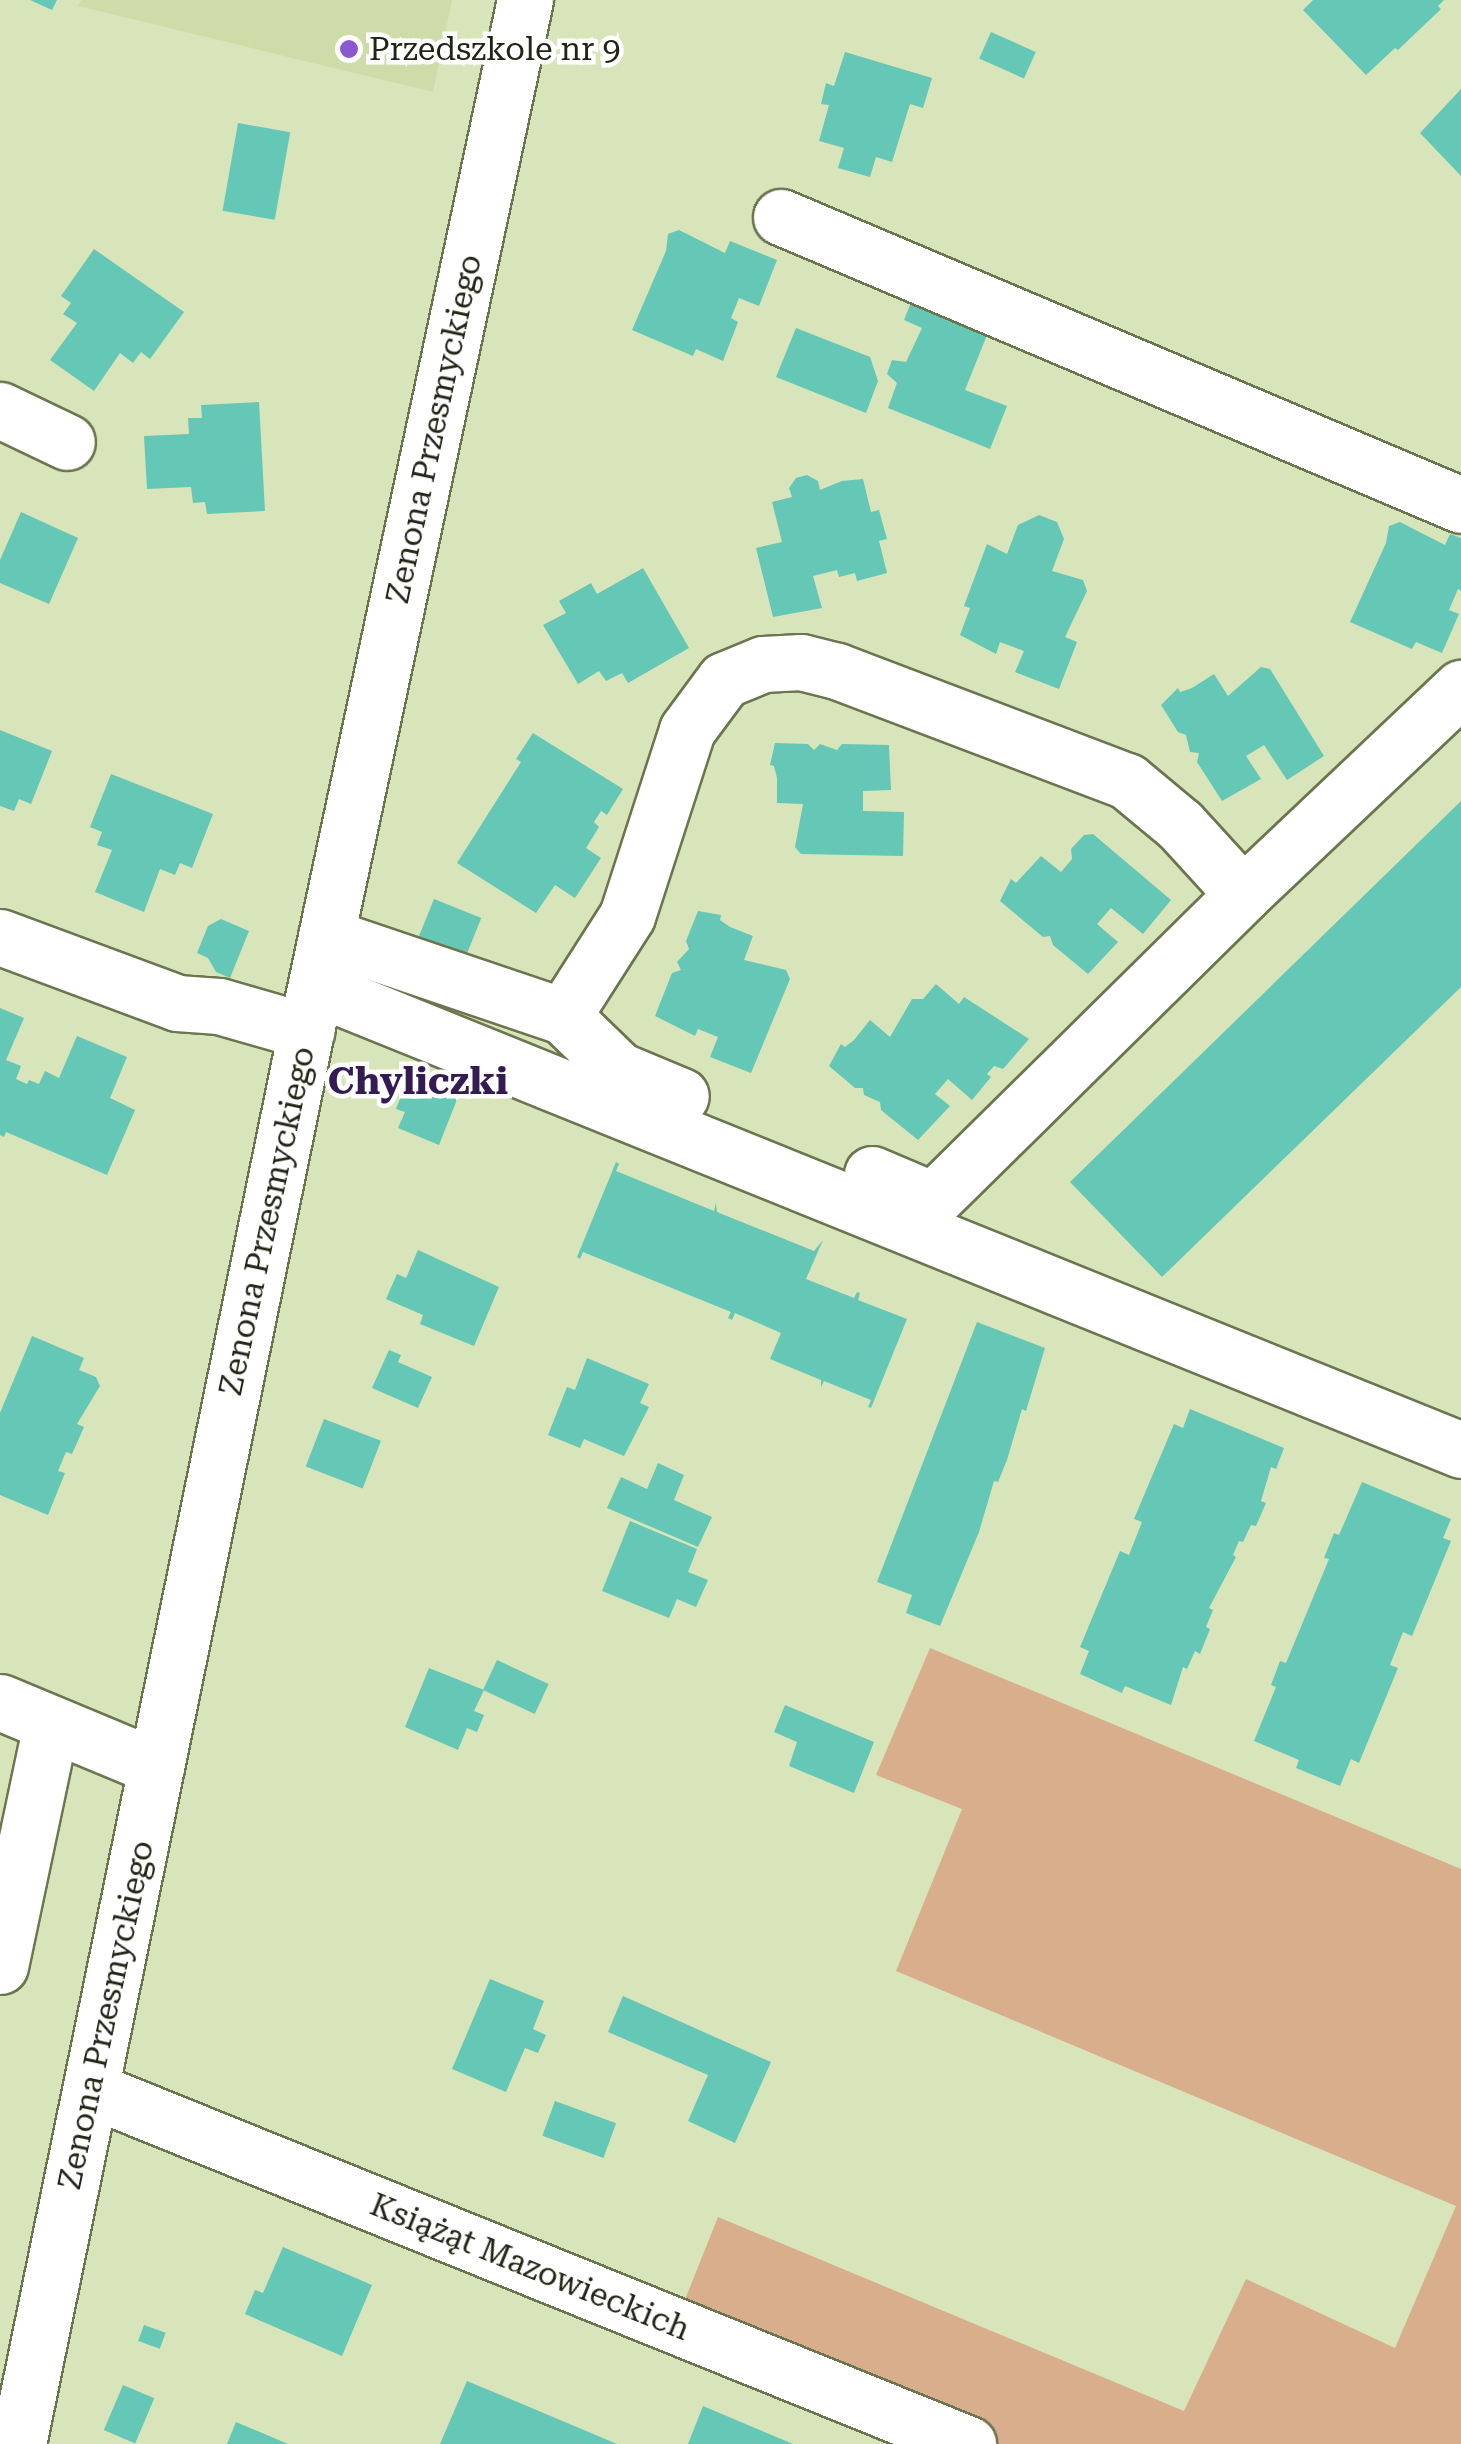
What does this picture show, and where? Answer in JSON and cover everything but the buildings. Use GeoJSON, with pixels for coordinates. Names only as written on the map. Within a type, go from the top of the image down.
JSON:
{"type":"FeatureCollection","features":[{"type":"Feature","properties":{"kind":"street","name":"Zenona Przesmyckiego"},"geometry":{"type":"LineString","coordinates":[[18,2444],[19,2326],[92,2090],[316,985],[525,0]]}},
{"type":"Feature","properties":{"kind":"street"},"geometry":{"type":"LineString","coordinates":[[781,216],[1461,506]]}},
{"type":"Feature","properties":{"kind":"street"},"geometry":{"type":"LineString","coordinates":[[0,410],[67,442]]}},
{"type":"Feature","properties":{"kind":"street"},"geometry":{"type":"LineString","coordinates":[[563,1016],[628,916],[688,730],[724,680],[764,664],[801,662],[837,671],[1127,780],[1180,825],[1243,894]]}},
{"type":"Feature","properties":{"kind":"street"},"geometry":{"type":"LineString","coordinates":[[0,937],[177,1003],[219,1006],[316,985],[563,1016],[619,1070],[933,1200],[1243,894],[1461,688]]}},
{"type":"Feature","properties":{"kind":"street"},"geometry":{"type":"LineString","coordinates":[[316,985],[1461,1450]]}},
{"type":"Feature","properties":{"kind":"street"},"geometry":{"type":"LineString","coordinates":[[0,1702],[156,1767]]}},
{"type":"Feature","properties":{"kind":"street"},"geometry":{"type":"LineString","coordinates":[[0,1966],[51,1724]]}},
{"type":"Feature","properties":{"kind":"street","name":"Książąt Mazowieckich"},"geometry":{"type":"LineString","coordinates":[[92,2090],[968,2444]]}},
{"type":"Feature","properties":{"kind":"shaded area","name":"Przedszkole nr 9"},"geometry":{"type":"Polygon","coordinates":[[[82,0],[452,0],[433,92],[78,6],[82,0]]]}},
{"type":"Feature","properties":{"kind":"shaded area"},"geometry":{"type":"Polygon","coordinates":[[[930,1648],[1461,1869],[1461,2444],[999,2444],[680,2312],[718,2217],[1184,2411],[1246,2279],[1395,2348],[1456,2206],[896,1971],[962,1809],[876,1775],[930,1648]]]}},
{"type":"Feature","properties":{"kind":"place","name":"Przedszkole nr 9"},"geometry":{"type":"Point","coordinates":[349,49]}},
{"type":"Feature","properties":{"kind":"district","name":"Chyliczki"},"geometry":{"type":"Point","coordinates":[418,1082]}}]}
